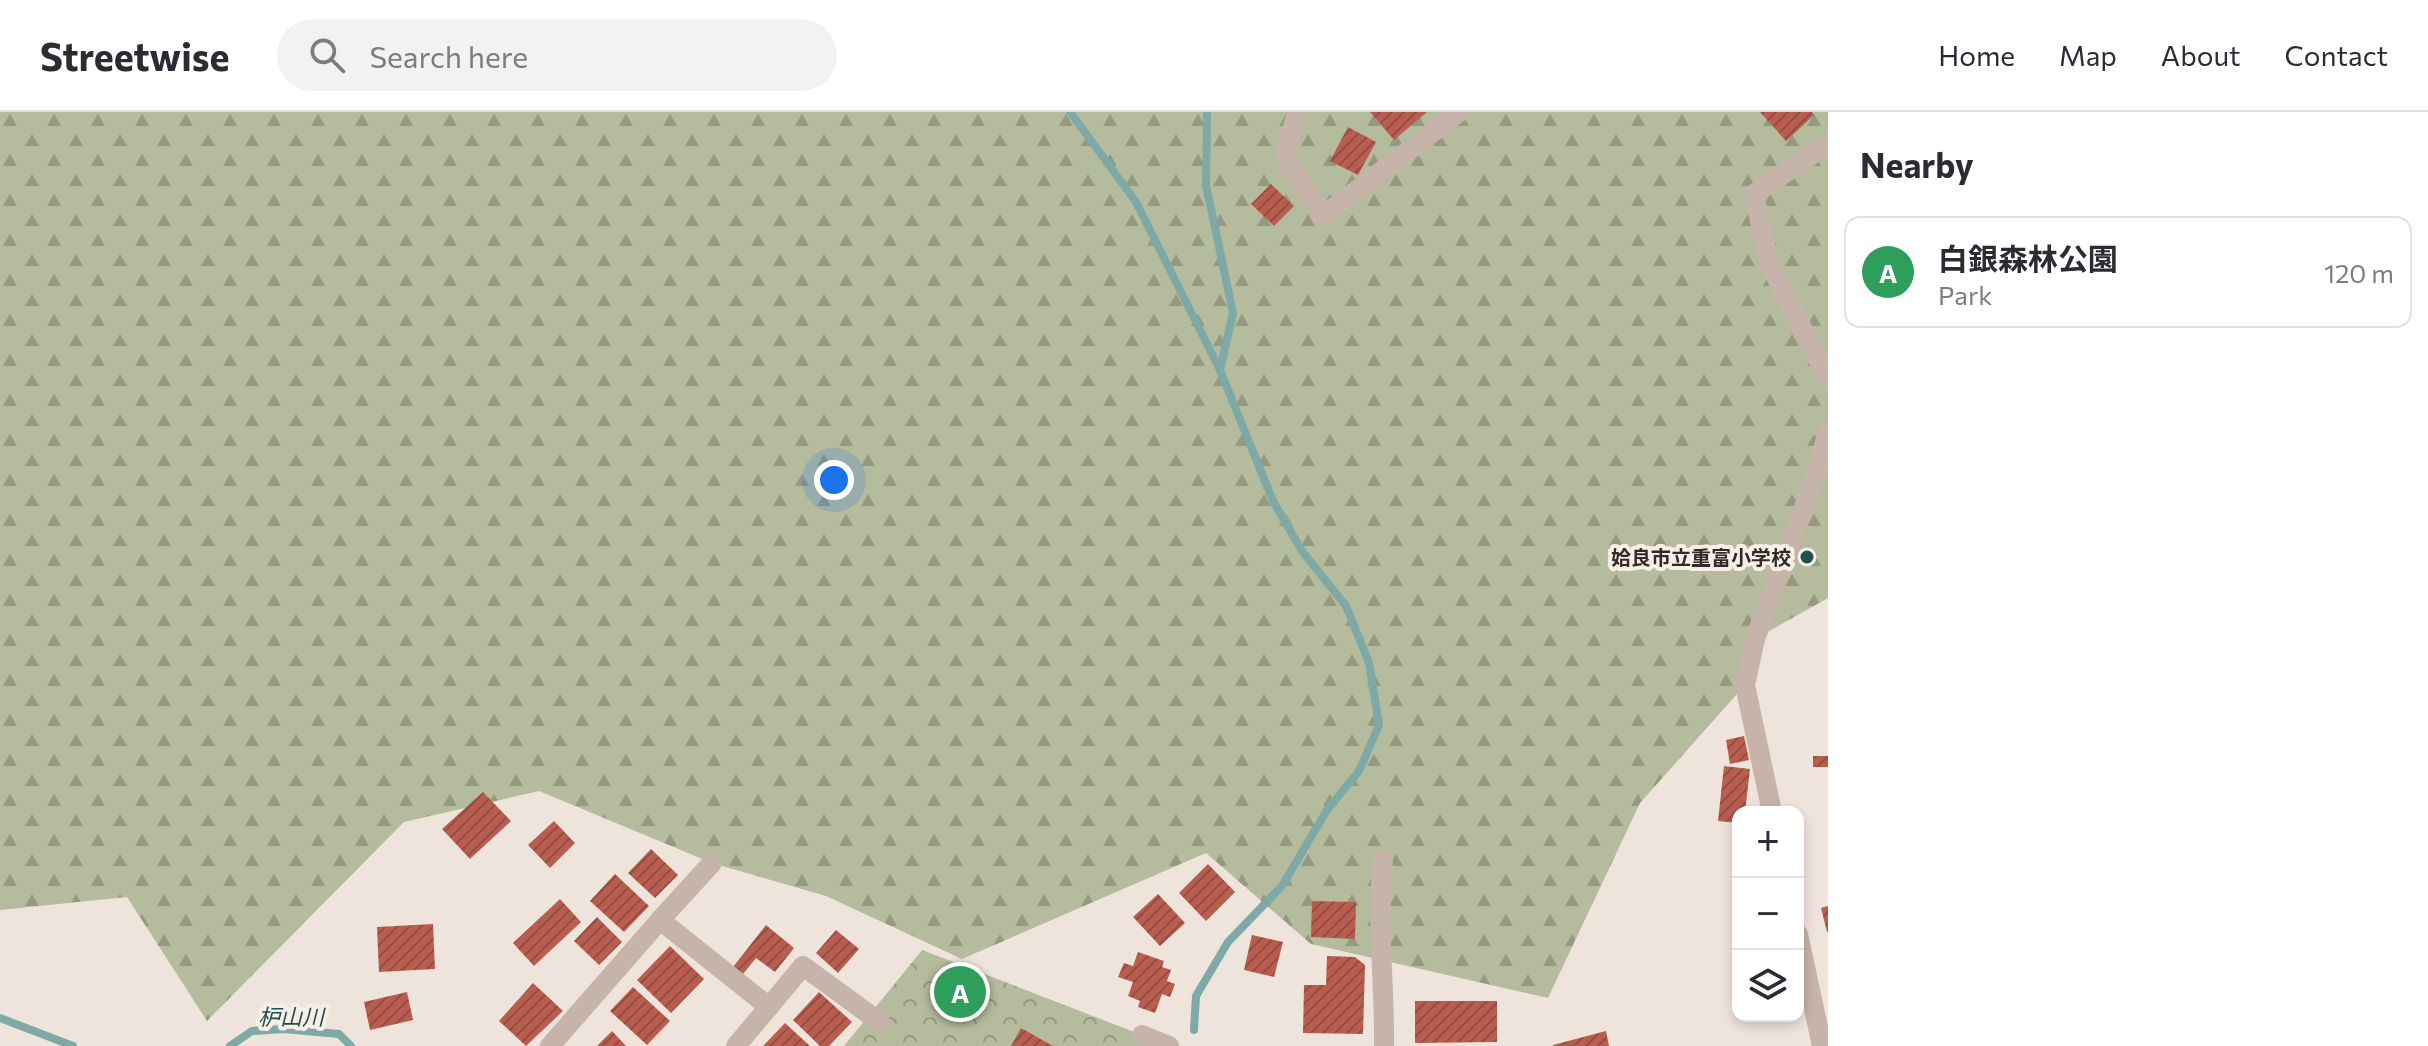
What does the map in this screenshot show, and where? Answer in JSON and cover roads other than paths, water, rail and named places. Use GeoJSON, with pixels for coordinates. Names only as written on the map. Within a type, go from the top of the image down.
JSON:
{"type":"FeatureCollection","features":[{"type":"Feature","properties":{"kind":"street"},"geometry":{"type":"LineString","coordinates":[[1297,112],[1285,157],[1323,216],[1459,112]]}},
{"type":"Feature","properties":{"kind":"street"},"geometry":{"type":"LineString","coordinates":[[1828,144],[1754,194],[1769,263],[1828,379]]}},
{"type":"Feature","properties":{"kind":"street"},"geometry":{"type":"LineString","coordinates":[[1771,806],[1745,685],[1755,639],[1816,475],[1828,432]]}},
{"type":"Feature","properties":{"kind":"street"},"geometry":{"type":"LineString","coordinates":[[1383,860],[1378,904],[1385,989],[1384,1046]]}},
{"type":"Feature","properties":{"kind":"street"},"geometry":{"type":"LineString","coordinates":[[550,1046],[712,863]]}},
{"type":"Feature","properties":{"kind":"street"},"geometry":{"type":"LineString","coordinates":[[660,920],[769,1007]]}},
{"type":"Feature","properties":{"kind":"street"},"geometry":{"type":"LineString","coordinates":[[1801,950],[1822,1046]]}},
{"type":"Feature","properties":{"kind":"street"},"geometry":{"type":"LineString","coordinates":[[736,1046],[803,966],[881,1023]]}},
{"type":"Feature","properties":{"kind":"street"},"geometry":{"type":"LineString","coordinates":[[1142,1035],[1169,1046]]}},
{"type":"Feature","properties":{"kind":"waterway"},"geometry":{"type":"LineString","coordinates":[[1070,112],[1136,202],[1220,370],[1273,501],[1302,551],[1346,606],[1369,663],[1379,725],[1359,771],[1327,810],[1282,886],[1228,942],[1196,996],[1194,1030]]}},
{"type":"Feature","properties":{"kind":"waterway"},"geometry":{"type":"LineString","coordinates":[[1207,112],[1206,185],[1233,313],[1220,370]]}},
{"type":"Feature","properties":{"kind":"waterway","name":"枦山川"},"geometry":{"type":"LineString","coordinates":[[0,1018],[73,1046]]}},
{"type":"Feature","properties":{"kind":"waterway","name":"枦山川"},"geometry":{"type":"LineString","coordinates":[[230,1046],[252,1031],[284,1029],[339,1034],[351,1046]]}},
{"type":"Feature","properties":{"kind":"place","name":"姶良市立重富小学校"},"geometry":{"type":"Point","coordinates":[1807,557]}},
{"type":"Feature","properties":{"kind":"place","name":"白銀森林公園"},"geometry":{"type":"Point","coordinates":[960,992]}}]}
